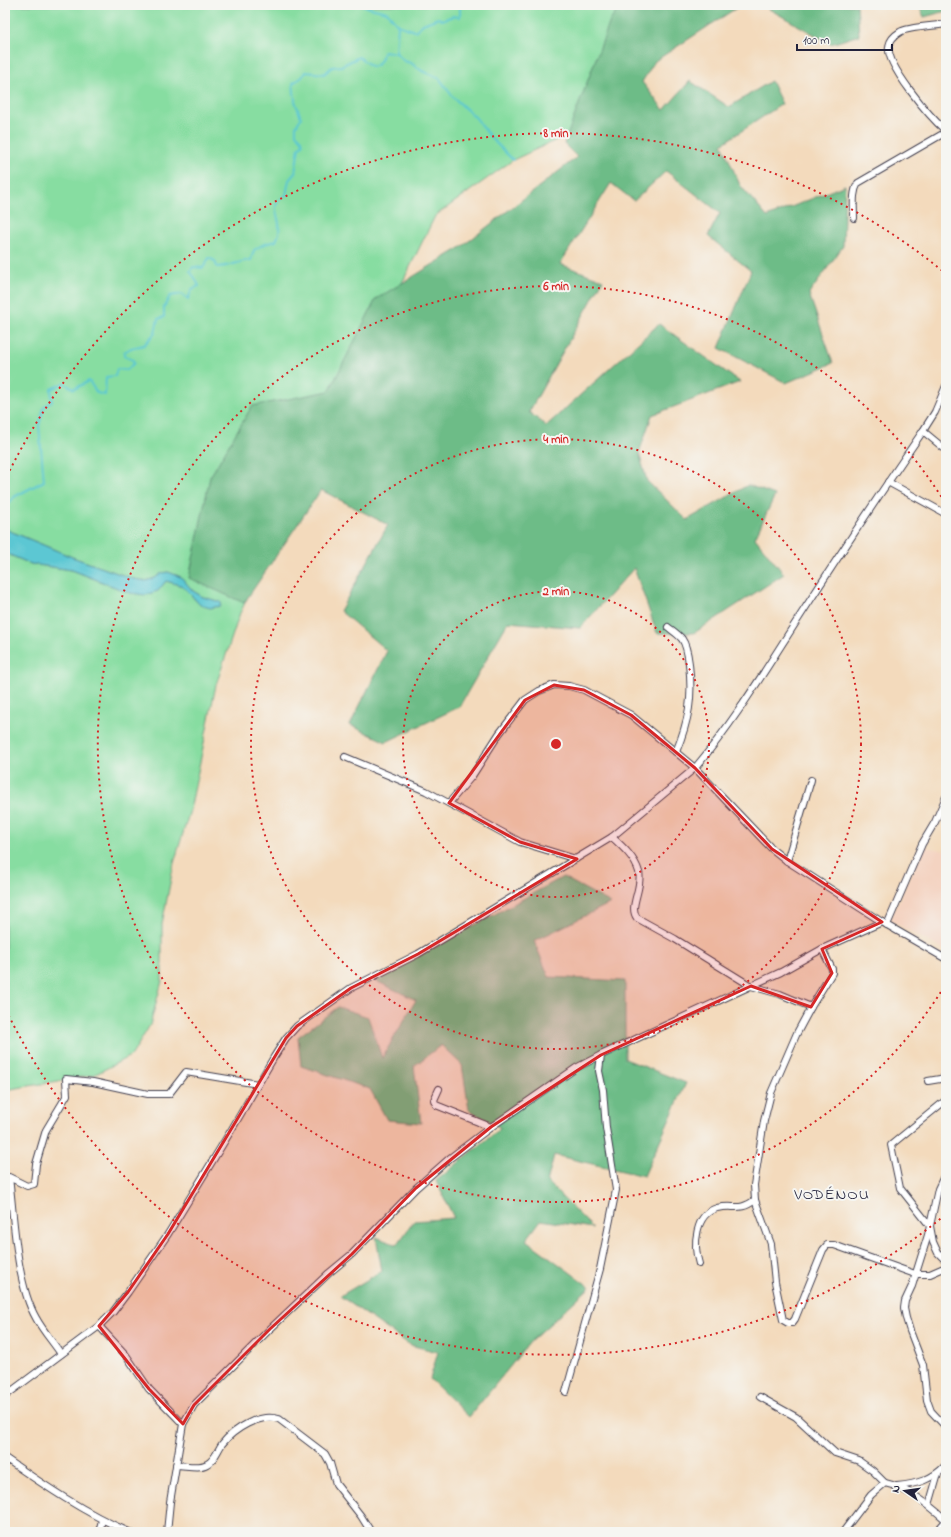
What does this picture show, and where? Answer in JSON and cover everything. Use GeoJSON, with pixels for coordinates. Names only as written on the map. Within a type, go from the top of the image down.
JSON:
{"type":"FeatureCollection","features":[{"type":"Feature","properties":{"kind":"street"},"geometry":{"type":"LineString","coordinates":[[854,218],[854,194],[858,183],[946,132],[936,123],[910,90],[890,60],[888,46],[892,38],[901,31],[946,24]]}},
{"type":"Feature","properties":{"kind":"street"},"geometry":{"type":"LineString","coordinates":[[5,1396],[99,1326],[128,1292],[168,1234],[286,1038],[297,1026],[351,988],[418,954],[612,837],[695,768],[706,756],[756,684],[923,431],[935,412],[946,386]]}},
{"type":"Feature","properties":{"kind":"street"},"geometry":{"type":"LineString","coordinates":[[923,431],[946,450]]}},
{"type":"Feature","properties":{"kind":"street"},"geometry":{"type":"LineString","coordinates":[[888,482],[946,514]]}},
{"type":"Feature","properties":{"kind":"street"},"geometry":{"type":"LineString","coordinates":[[668,627],[682,640],[685,646],[691,686],[686,727],[676,752]]}},
{"type":"Feature","properties":{"kind":"street"},"geometry":{"type":"LineString","coordinates":[[449,803],[472,776],[499,734],[525,700],[539,691],[554,685],[569,686],[584,690],[631,715],[695,768],[772,849],[787,861],[884,924],[946,959]]}},
{"type":"Feature","properties":{"kind":"street"},"geometry":{"type":"LineString","coordinates":[[345,757],[426,791],[520,842],[576,859]]}},
{"type":"Feature","properties":{"kind":"street"},"geometry":{"type":"LineString","coordinates":[[787,861],[811,780]]}},
{"type":"Feature","properties":{"kind":"street"},"geometry":{"type":"LineString","coordinates":[[168,1532],[170,1502],[183,1424],[194,1405],[329,1272],[352,1254],[416,1188],[450,1158],[491,1127],[576,1068],[781,972],[822,949],[884,924],[946,797]]}},
{"type":"Feature","properties":{"kind":"street"},"geometry":{"type":"LineString","coordinates":[[612,837],[626,851],[634,862],[639,874],[639,890],[634,908],[634,914],[637,918],[675,939],[752,986],[780,994],[811,1007]]}},
{"type":"Feature","properties":{"kind":"street"},"geometry":{"type":"LineString","coordinates":[[822,949],[833,971],[811,1007],[789,1049],[771,1093],[764,1121],[754,1185],[755,1200],[771,1244],[775,1282],[783,1320],[788,1323],[792,1323],[795,1319],[823,1250],[827,1245],[834,1245],[915,1274],[930,1274],[946,1267]]}},
{"type":"Feature","properties":{"kind":"street"},"geometry":{"type":"LineString","coordinates":[[566,1392],[600,1268],[616,1190],[606,1128],[600,1071],[601,1055]]}},
{"type":"Feature","properties":{"kind":"street"},"geometry":{"type":"LineString","coordinates":[[61,1354],[36,1318],[25,1290],[19,1258],[9,1177],[27,1186],[34,1184],[36,1164],[46,1130],[67,1095],[66,1080],[93,1082],[148,1094],[169,1094],[186,1072],[258,1084]]}},
{"type":"Feature","properties":{"kind":"street"},"geometry":{"type":"LineString","coordinates":[[928,1081],[946,1078]]}},
{"type":"Feature","properties":{"kind":"street"},"geometry":{"type":"LineString","coordinates":[[439,1089],[434,1100],[436,1105],[491,1127]]}},
{"type":"Feature","properties":{"kind":"street"},"geometry":{"type":"LineString","coordinates":[[946,1100],[891,1145],[900,1188],[930,1226],[933,1242],[938,1252],[946,1261]]}},
{"type":"Feature","properties":{"kind":"street"},"geometry":{"type":"LineString","coordinates":[[946,1172],[938,1189],[930,1226],[904,1308],[906,1318],[923,1364],[927,1400],[931,1410],[946,1427]]}},
{"type":"Feature","properties":{"kind":"street"},"geometry":{"type":"LineString","coordinates":[[699,1264],[695,1246],[700,1224],[704,1215],[716,1208],[741,1208],[755,1200]]}},
{"type":"Feature","properties":{"kind":"street"},"geometry":{"type":"LineString","coordinates":[[99,1326],[126,1355],[149,1389],[183,1424]]}},
{"type":"Feature","properties":{"kind":"street"},"geometry":{"type":"LineString","coordinates":[[760,1397],[796,1417],[835,1453],[859,1461],[873,1471],[885,1483],[897,1486],[929,1505],[946,1521],[936,1532]]}},
{"type":"Feature","properties":{"kind":"street"},"geometry":{"type":"LineString","coordinates":[[176,1465],[201,1466],[208,1464],[230,1435],[248,1424],[265,1418],[273,1417],[279,1419],[325,1454],[330,1463],[336,1484],[361,1516],[371,1532]]}},
{"type":"Feature","properties":{"kind":"street"},"geometry":{"type":"LineString","coordinates":[[5,1458],[49,1488],[102,1520],[129,1532]]}},
{"type":"Feature","properties":{"kind":"street"},"geometry":{"type":"LineString","coordinates":[[897,1486],[915,1484],[938,1474],[946,1465]]}},
{"type":"Feature","properties":{"kind":"street"},"geometry":{"type":"LineString","coordinates":[[929,1505],[938,1474]]}},
{"type":"Feature","properties":{"kind":"street"},"geometry":{"type":"LineString","coordinates":[[842,1532],[871,1495],[885,1483]]}},
{"type":"Feature","properties":{"kind":"street"},"geometry":{"type":"LineString","coordinates":[[99,1532],[102,1520]]}},
{"type":"Feature","properties":{"kind":"highlighted area"},"geometry":{"type":"Polygon","coordinates":[[[554,685],[584,690],[631,715],[695,768],[772,849],[882,922],[822,949],[832,973],[811,1007],[751,986],[601,1055],[491,1127],[416,1188],[352,1254],[270,1329],[194,1405],[183,1424],[149,1389],[99,1326],[128,1292],[168,1234],[286,1038],[297,1026],[351,988],[418,954],[577,859],[520,842],[449,803],[525,700],[554,685]]]}},
{"type":"Feature","properties":{"kind":"shaded area"},"geometry":{"type":"Polygon","coordinates":[[[925,847],[946,851],[946,951],[890,920],[925,847]]]}},
{"type":"Feature","properties":{"kind":"green space"},"geometry":{"type":"Polygon","coordinates":[[[5,5],[633,5],[569,134],[513,160],[435,216],[240,613],[216,685],[190,810],[174,863],[162,924],[162,981],[150,1025],[132,1055],[94,1075],[5,1090],[5,553],[31,564],[72,570],[130,593],[158,591],[166,581],[183,586],[200,605],[221,602],[203,597],[193,591],[181,577],[168,572],[162,573],[155,578],[146,581],[134,579],[72,557],[5,529],[5,5]]]}},
{"type":"Feature","properties":{"kind":"green space"},"geometry":{"type":"Polygon","coordinates":[[[621,5],[741,5],[655,61],[642,82],[664,110],[690,81],[729,107],[771,81],[782,104],[722,144],[740,185],[767,217],[845,185],[843,246],[809,294],[833,363],[786,383],[719,348],[751,271],[708,236],[720,213],[666,171],[634,201],[611,183],[560,264],[603,280],[529,412],[546,426],[659,324],[740,382],[652,415],[639,453],[647,481],[687,520],[748,485],[775,495],[755,538],[784,574],[694,633],[657,633],[634,568],[580,628],[508,622],[459,707],[386,742],[350,725],[387,651],[340,611],[388,525],[321,490],[244,603],[189,578],[210,477],[252,406],[329,391],[376,299],[460,248],[577,157],[564,144],[610,21],[621,5]]]}},
{"type":"Feature","properties":{"kind":"green space"},"geometry":{"type":"Polygon","coordinates":[[[762,5],[857,5],[859,35],[831,44],[762,5]]]}},
{"type":"Feature","properties":{"kind":"green space"},"geometry":{"type":"Polygon","coordinates":[[[919,5],[946,5],[946,11],[924,17],[919,5]]]}},
{"type":"Feature","properties":{"kind":"green space"},"geometry":{"type":"Polygon","coordinates":[[[563,877],[611,903],[534,941],[549,977],[625,981],[625,1059],[686,1083],[644,1176],[554,1155],[547,1182],[593,1228],[541,1220],[526,1240],[590,1287],[530,1342],[469,1417],[430,1379],[438,1352],[410,1345],[340,1296],[382,1271],[376,1237],[397,1245],[414,1221],[454,1218],[436,1181],[501,1128],[469,1110],[462,1065],[441,1045],[414,1066],[421,1123],[387,1120],[370,1089],[301,1066],[298,1037],[338,1007],[368,1017],[382,1058],[416,1000],[374,980],[563,877]]]}},
{"type":"Feature","properties":{"kind":"water"},"geometry":{"type":"Polygon","coordinates":[[[5,529],[72,557],[134,579],[146,581],[155,578],[162,573],[168,572],[181,577],[193,591],[203,597],[221,602],[221,606],[210,608],[200,605],[183,586],[166,581],[158,591],[145,595],[130,593],[72,570],[31,564],[5,553],[5,529]]]}},
{"type":"Feature","properties":{"kind":"waterway"},"geometry":{"type":"LineString","coordinates":[[363,5],[387,12],[398,25],[396,53]]}},
{"type":"Feature","properties":{"kind":"waterway"},"geometry":{"type":"LineString","coordinates":[[398,25],[415,31],[423,24],[438,18],[442,20],[453,16],[460,17],[460,5]]}},
{"type":"Feature","properties":{"kind":"waterway"},"geometry":{"type":"LineString","coordinates":[[5,508],[14,497],[44,481],[39,426],[44,407],[52,401],[51,389],[64,383],[74,389],[89,381],[97,393],[105,395],[106,377],[115,376],[117,369],[127,370],[134,363],[133,360],[124,356],[124,352],[131,348],[144,345],[155,333],[158,319],[164,317],[164,307],[170,296],[182,294],[188,299],[192,289],[199,286],[190,271],[193,267],[203,268],[209,258],[215,261],[217,267],[251,260],[254,250],[264,244],[276,241],[279,234],[279,221],[276,212],[277,203],[286,195],[289,180],[295,173],[299,147],[303,145],[302,140],[296,134],[296,126],[301,118],[295,101],[293,83],[301,78],[306,72],[324,74],[332,67],[341,66],[359,57],[372,67],[377,65],[381,60],[384,51],[396,53],[404,61],[411,63],[422,71],[439,78],[453,97],[476,118],[491,138],[513,160]]}},
{"type":"Feature","properties":{"kind":"district","name":"VODÉNOU"},"geometry":{"type":"Point","coordinates":[832,1193]}}]}
